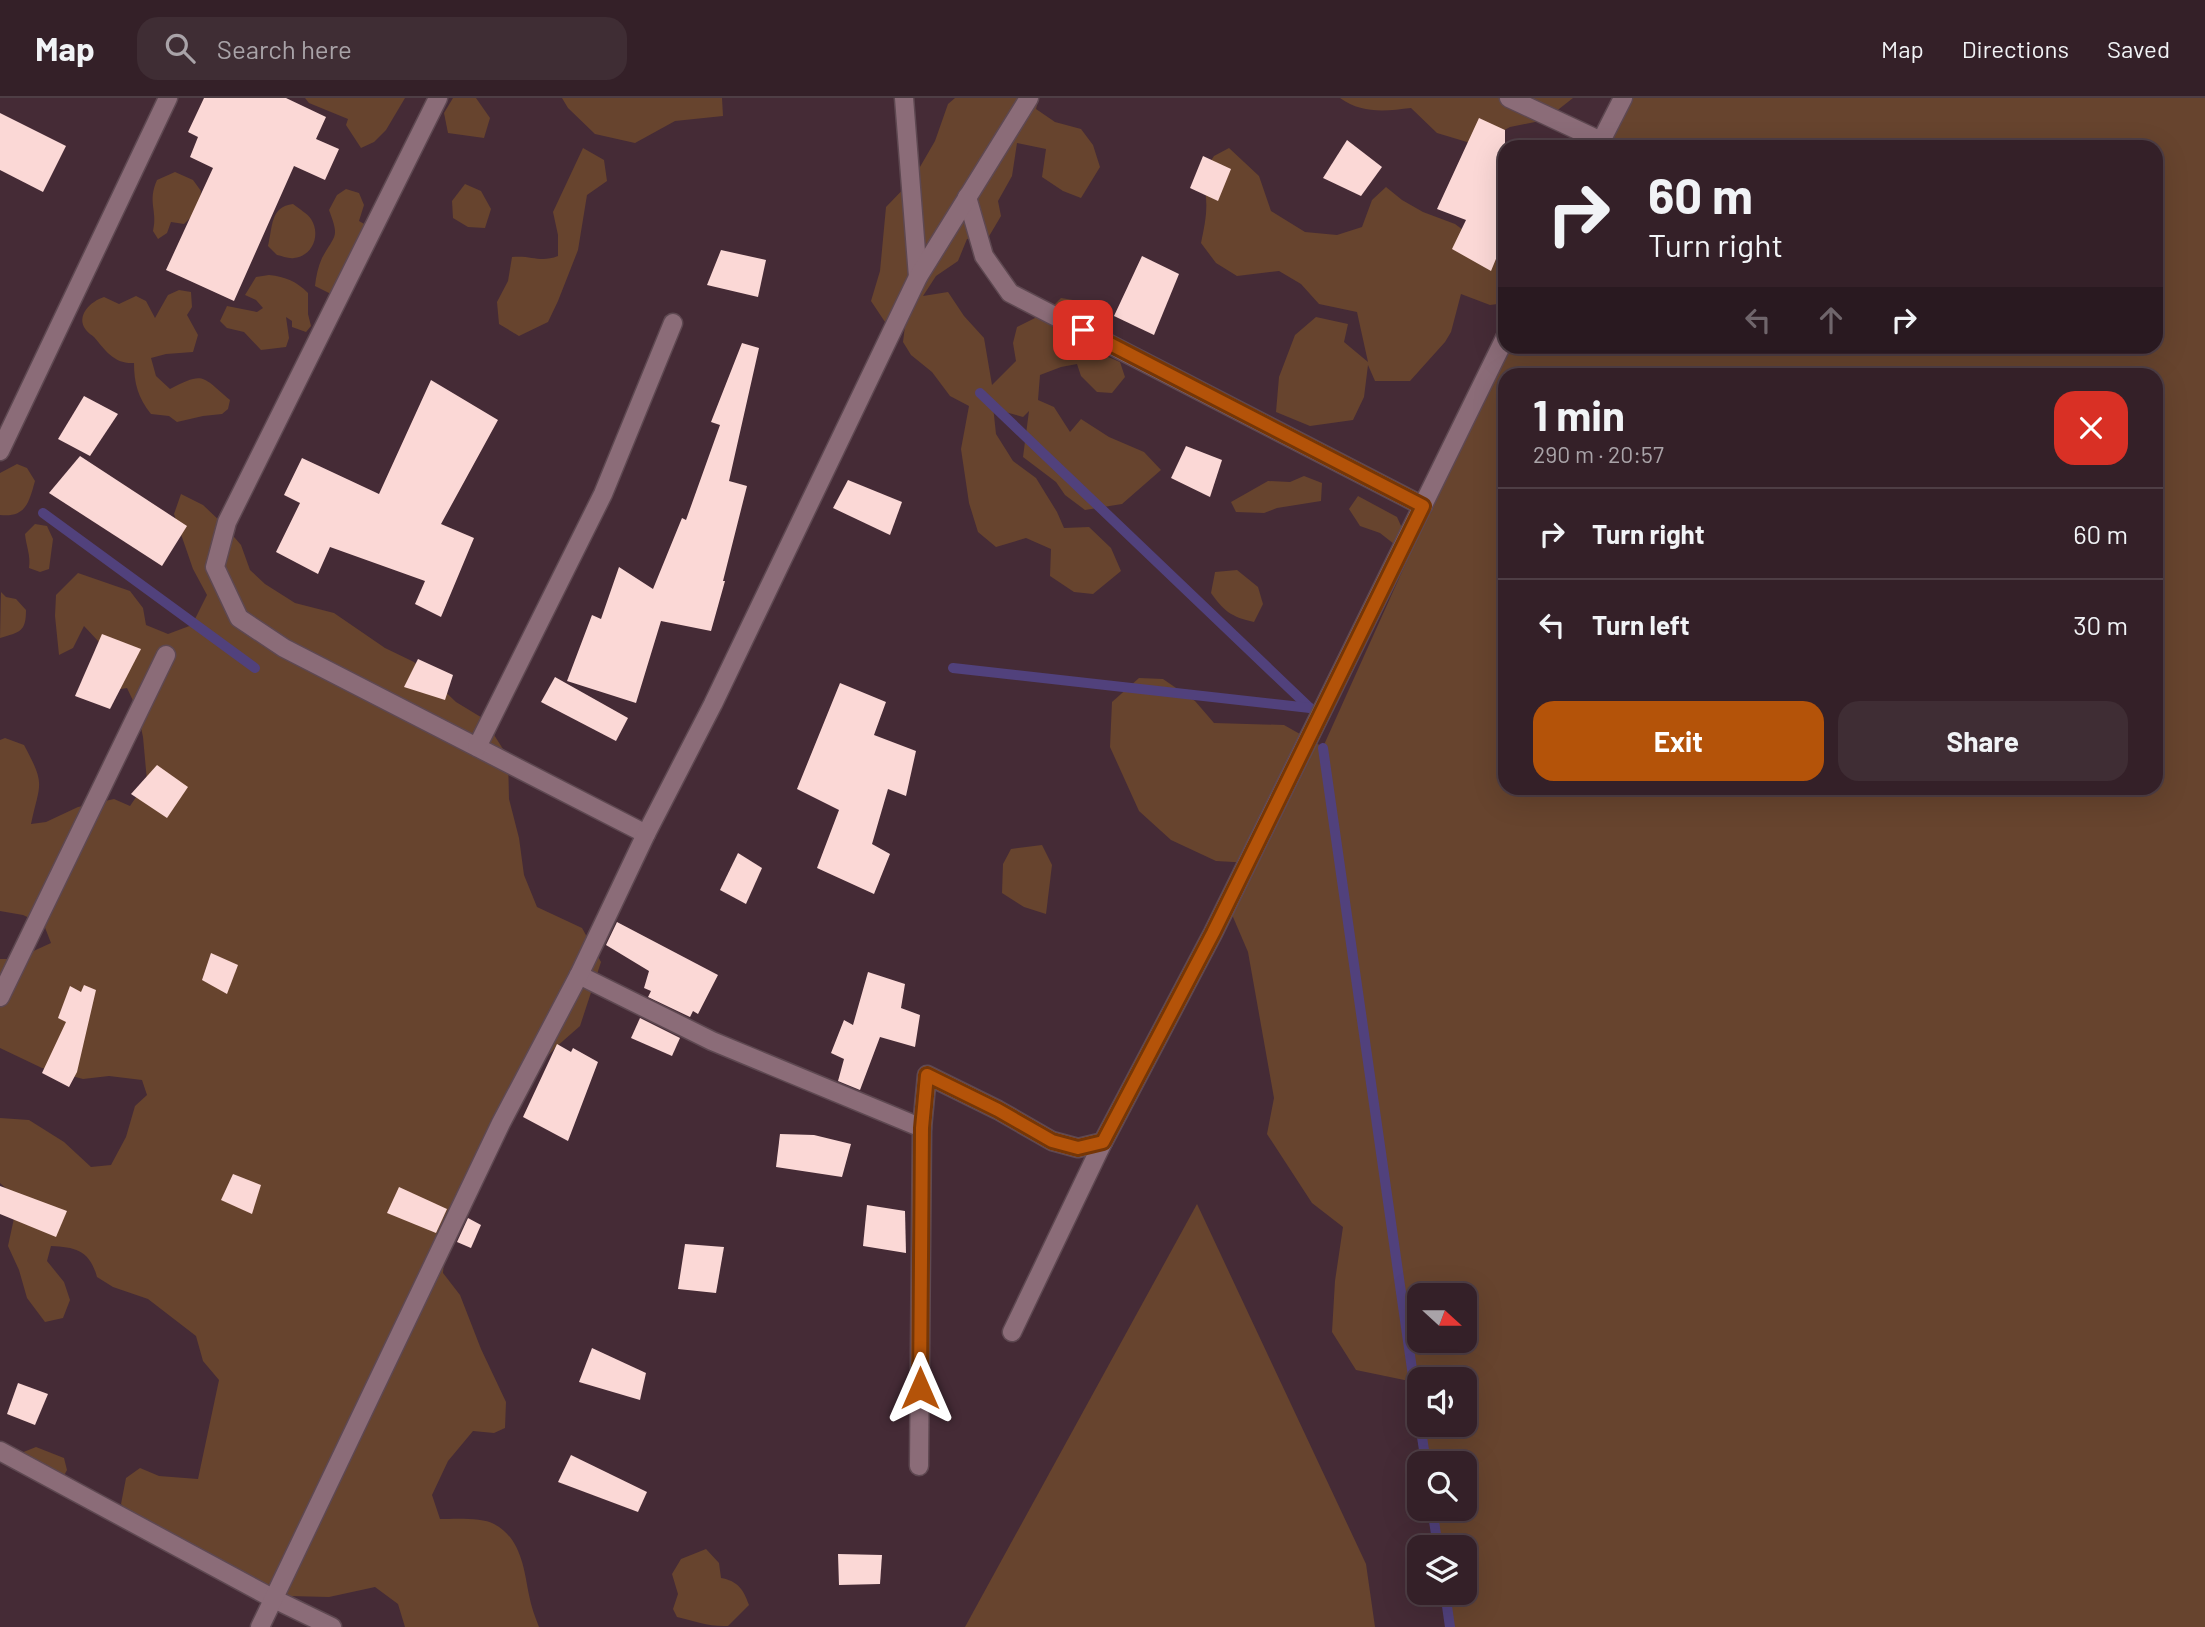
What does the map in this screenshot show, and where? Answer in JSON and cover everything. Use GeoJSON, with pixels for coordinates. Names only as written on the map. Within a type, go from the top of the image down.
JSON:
{"type":"FeatureCollection","features":[{"type":"Feature","properties":{"kind":"street"},"geometry":{"type":"LineString","coordinates":[[0,451],[168,98]]}},
{"type":"Feature","properties":{"kind":"street"},"geometry":{"type":"LineString","coordinates":[[438,98],[226,522],[215,567],[239,618],[284,648],[646,834]]}},
{"type":"Feature","properties":{"kind":"street"},"geometry":{"type":"LineString","coordinates":[[904,98],[918,277]]}},
{"type":"Feature","properties":{"kind":"street"},"geometry":{"type":"LineString","coordinates":[[260,1627],[501,1123],[579,975],[646,834],[713,704],[918,277],[1029,98]]}},
{"type":"Feature","properties":{"kind":"street"},"geometry":{"type":"LineString","coordinates":[[1509,98],[1592,140]]}},
{"type":"Feature","properties":{"kind":"street"},"geometry":{"type":"LineString","coordinates":[[1602,140],[1623,98]]}},
{"type":"Feature","properties":{"kind":"street"},"geometry":{"type":"LineString","coordinates":[[967,197],[984,256],[1010,293],[1423,506]]}},
{"type":"Feature","properties":{"kind":"street"},"geometry":{"type":"LineString","coordinates":[[477,747],[603,494],[673,323]]}},
{"type":"Feature","properties":{"kind":"street"},"geometry":{"type":"LineString","coordinates":[[1012,1332],[1103,1142],[1213,933],[1498,352]]}},
{"type":"Feature","properties":{"kind":"street"},"geometry":{"type":"LineString","coordinates":[[0,997],[166,654]]}},
{"type":"Feature","properties":{"kind":"street"},"geometry":{"type":"LineString","coordinates":[[579,975],[712,1041],[922,1128]]}},
{"type":"Feature","properties":{"kind":"street"},"geometry":{"type":"LineString","coordinates":[[919,1466],[922,1128],[927,1075],[998,1110],[1052,1141],[1078,1148],[1103,1142]]}},
{"type":"Feature","properties":{"kind":"street"},"geometry":{"type":"LineString","coordinates":[[0,1451],[274,1599],[332,1627]]}},
{"type":"Feature","properties":{"kind":"shaded area"},"geometry":{"type":"Polygon","coordinates":[[[305,98],[405,98],[386,130],[374,142],[361,148],[346,125],[348,119],[309,103],[305,98]]]}},
{"type":"Feature","properties":{"kind":"shaded area"},"geometry":{"type":"Polygon","coordinates":[[[453,98],[476,98],[490,118],[484,138],[448,133],[444,113],[453,98]]]}},
{"type":"Feature","properties":{"kind":"shaded area"},"geometry":{"type":"Polygon","coordinates":[[[562,98],[722,98],[723,116],[675,121],[635,143],[595,134],[568,108],[562,98]]]}},
{"type":"Feature","properties":{"kind":"shaded area"},"geometry":{"type":"Polygon","coordinates":[[[955,98],[1039,98],[1036,109],[1055,122],[1081,129],[1093,145],[1100,167],[1081,198],[1063,191],[1042,177],[1046,149],[1017,143],[1012,176],[998,201],[1001,216],[988,238],[967,239],[958,261],[936,276],[923,296],[948,292],[964,316],[984,338],[992,385],[1016,361],[1013,343],[1017,327],[1047,312],[1061,298],[1079,301],[1086,318],[1085,347],[1120,362],[1125,377],[1112,393],[1097,392],[1081,376],[1077,364],[1040,375],[1038,400],[1054,407],[1070,432],[1081,419],[1109,437],[1144,452],[1161,470],[1122,504],[1085,510],[1065,495],[1056,482],[1023,457],[1029,411],[1023,417],[993,406],[996,434],[1013,461],[1036,478],[1064,528],[1089,527],[1111,548],[1121,571],[1093,594],[1074,592],[1050,576],[1051,549],[1026,538],[996,547],[978,532],[969,503],[961,449],[969,406],[950,396],[932,372],[911,355],[903,342],[906,318],[887,325],[871,301],[880,271],[886,207],[913,179],[935,141],[948,104],[955,98]]]}},
{"type":"Feature","properties":{"kind":"shaded area"},"geometry":{"type":"Polygon","coordinates":[[[1340,98],[1573,98],[1545,120],[1510,127],[1477,145],[1437,133],[1411,108],[1366,109],[1340,98]]]}},
{"type":"Feature","properties":{"kind":"shaded area"},"geometry":{"type":"Polygon","coordinates":[[[1615,98],[2205,98],[2205,1627],[1450,1627],[1447,1605],[1477,1605],[1477,1535],[1436,1535],[1435,1521],[1477,1521],[1477,1451],[1424,1451],[1423,1437],[1477,1437],[1477,1367],[1407,1367],[1407,1381],[1356,1370],[1332,1332],[1335,1281],[1343,1227],[1312,1203],[1267,1134],[1274,1098],[1248,952],[1233,917],[1226,888],[1251,863],[1216,861],[1171,840],[1139,811],[1110,747],[1112,702],[1139,678],[1163,679],[1195,701],[1214,723],[1284,725],[1323,747],[1500,354],[2163,354],[2163,140],[1596,140],[1615,98]]]}},
{"type":"Feature","properties":{"kind":"shaded area"},"geometry":{"type":"Polygon","coordinates":[[[583,148],[604,160],[607,181],[587,195],[578,250],[548,322],[519,336],[499,324],[497,302],[508,281],[512,257],[546,259],[558,256],[558,235],[553,212],[583,148]]]}},
{"type":"Feature","properties":{"kind":"shaded area"},"geometry":{"type":"Polygon","coordinates":[[[1229,148],[1259,176],[1271,211],[1305,232],[1337,235],[1362,227],[1372,200],[1386,187],[1402,200],[1423,212],[1455,224],[1478,241],[1498,228],[1498,304],[1490,305],[1461,294],[1451,332],[1410,381],[1375,381],[1368,365],[1364,397],[1353,420],[1310,426],[1276,412],[1279,377],[1295,335],[1316,317],[1348,324],[1344,342],[1368,362],[1357,312],[1319,304],[1301,284],[1279,271],[1237,276],[1216,263],[1201,243],[1206,201],[1201,176],[1214,156],[1229,148]]]}},
{"type":"Feature","properties":{"kind":"shaded area"},"geometry":{"type":"Polygon","coordinates":[[[175,172],[193,180],[201,191],[198,205],[184,224],[171,222],[167,233],[158,239],[153,231],[154,188],[157,180],[175,172]]]}},
{"type":"Feature","properties":{"kind":"shaded area"},"geometry":{"type":"Polygon","coordinates":[[[465,184],[481,191],[491,209],[485,228],[468,227],[453,218],[452,201],[465,184]]]}},
{"type":"Feature","properties":{"kind":"shaded area"},"geometry":{"type":"Polygon","coordinates":[[[346,189],[359,193],[364,205],[359,221],[366,225],[335,296],[315,286],[321,261],[335,232],[329,210],[337,195],[346,189]]]}},
{"type":"Feature","properties":{"kind":"shaded area"},"geometry":{"type":"Polygon","coordinates":[[[293,204],[309,217],[314,225],[315,237],[306,253],[292,258],[277,255],[268,246],[276,213],[293,204]]]}},
{"type":"Feature","properties":{"kind":"shaded area"},"geometry":{"type":"Polygon","coordinates":[[[269,275],[290,280],[308,293],[311,326],[306,332],[292,327],[292,321],[286,317],[289,338],[286,347],[261,350],[244,332],[227,328],[220,321],[227,306],[257,312],[263,308],[256,300],[245,295],[256,277],[269,275]]]}},
{"type":"Feature","properties":{"kind":"shaded area"},"geometry":{"type":"Polygon","coordinates":[[[179,290],[191,292],[192,307],[187,315],[198,335],[193,352],[151,358],[156,376],[170,389],[190,380],[202,379],[230,400],[228,409],[222,414],[177,422],[169,416],[151,414],[138,390],[134,363],[111,356],[87,331],[82,320],[86,310],[99,299],[104,297],[119,304],[136,296],[146,301],[155,318],[168,295],[179,290]]]}},
{"type":"Feature","properties":{"kind":"shaded area"},"geometry":{"type":"Polygon","coordinates":[[[17,464],[27,468],[35,481],[31,496],[21,511],[0,515],[0,473],[17,464]]]}},
{"type":"Feature","properties":{"kind":"shaded area"},"geometry":{"type":"Polygon","coordinates":[[[1304,476],[1322,483],[1321,501],[1277,508],[1264,513],[1236,512],[1231,502],[1268,481],[1290,482],[1304,476]]]}},
{"type":"Feature","properties":{"kind":"shaded area"},"geometry":{"type":"Polygon","coordinates":[[[181,494],[203,505],[222,523],[241,545],[250,570],[265,584],[295,603],[334,613],[385,648],[414,662],[456,702],[484,719],[508,757],[509,799],[519,838],[524,875],[537,907],[582,928],[601,962],[580,1026],[555,1048],[492,1118],[470,1184],[446,1238],[443,1273],[460,1295],[506,1402],[505,1428],[494,1433],[473,1431],[448,1461],[432,1495],[440,1519],[482,1520],[494,1524],[510,1537],[520,1555],[539,1627],[405,1627],[398,1604],[375,1587],[329,1597],[289,1596],[235,1576],[150,1534],[121,1504],[126,1478],[140,1468],[159,1476],[198,1479],[219,1380],[203,1361],[196,1336],[148,1299],[113,1287],[97,1277],[90,1261],[75,1249],[51,1246],[47,1261],[64,1282],[70,1300],[63,1318],[45,1322],[27,1298],[8,1246],[16,1209],[12,1194],[0,1183],[0,1118],[29,1120],[64,1142],[91,1167],[111,1165],[126,1137],[135,1106],[147,1095],[142,1080],[109,1076],[83,1079],[42,1068],[0,1048],[0,959],[16,959],[51,943],[44,925],[23,915],[0,911],[0,740],[5,738],[24,745],[36,769],[39,791],[31,824],[46,822],[78,807],[114,799],[130,806],[147,781],[137,709],[127,688],[102,692],[112,656],[84,626],[73,648],[59,655],[56,595],[78,573],[130,591],[143,608],[146,625],[168,634],[192,625],[207,595],[193,569],[174,514],[181,494]]]}},
{"type":"Feature","properties":{"kind":"shaded area"},"geometry":{"type":"Polygon","coordinates":[[[1358,496],[1397,517],[1406,537],[1394,544],[1380,533],[1360,526],[1349,509],[1358,496]]]}},
{"type":"Feature","properties":{"kind":"shaded area"},"geometry":{"type":"Polygon","coordinates":[[[35,524],[47,526],[53,539],[49,569],[40,572],[29,568],[25,534],[35,524]]]}},
{"type":"Feature","properties":{"kind":"shaded area"},"geometry":{"type":"Polygon","coordinates":[[[1237,570],[1258,587],[1263,604],[1254,622],[1229,612],[1211,593],[1215,572],[1237,570]]]}},
{"type":"Feature","properties":{"kind":"shaded area"},"geometry":{"type":"Polygon","coordinates":[[[1,592],[6,597],[16,599],[26,610],[23,627],[0,638],[1,592]]]}},
{"type":"Feature","properties":{"kind":"shaded area"},"geometry":{"type":"Polygon","coordinates":[[[1042,845],[1052,865],[1046,914],[1024,907],[1002,893],[1003,864],[1011,849],[1042,845]]]}},
{"type":"Feature","properties":{"kind":"shaded area"},"geometry":{"type":"Polygon","coordinates":[[[1197,1204],[1366,1564],[1375,1627],[965,1627],[1197,1204]]]}},
{"type":"Feature","properties":{"kind":"shaded area"},"geometry":{"type":"Polygon","coordinates":[[[36,1447],[64,1458],[67,1470],[61,1481],[49,1488],[19,1471],[21,1453],[36,1447]]]}},
{"type":"Feature","properties":{"kind":"shaded area"},"geometry":{"type":"Polygon","coordinates":[[[706,1549],[719,1563],[721,1578],[739,1586],[749,1605],[728,1626],[708,1625],[677,1617],[673,1609],[678,1594],[672,1574],[681,1559],[706,1549]]]}},
{"type":"Feature","properties":{"kind":"building"},"geometry":{"type":"Polygon","coordinates":[[[204,98],[286,98],[326,117],[316,139],[339,149],[325,180],[294,166],[234,301],[166,270],[213,168],[190,157],[198,137],[188,132],[204,98]]]}},
{"type":"Feature","properties":{"kind":"building"},"geometry":{"type":"Polygon","coordinates":[[[0,113],[66,146],[43,192],[0,170],[0,113]]]}},
{"type":"Feature","properties":{"kind":"building"},"geometry":{"type":"Polygon","coordinates":[[[1479,118],[1505,130],[1505,140],[1498,140],[1498,254],[1491,271],[1452,249],[1466,220],[1437,209],[1479,118]]]}},
{"type":"Feature","properties":{"kind":"building"},"geometry":{"type":"Polygon","coordinates":[[[1347,140],[1382,167],[1361,196],[1323,178],[1347,140]]]}},
{"type":"Feature","properties":{"kind":"building"},"geometry":{"type":"Polygon","coordinates":[[[1203,156],[1231,169],[1218,201],[1190,188],[1203,156]]]}},
{"type":"Feature","properties":{"kind":"building"},"geometry":{"type":"Polygon","coordinates":[[[721,250],[766,260],[758,297],[707,285],[721,250]]]}},
{"type":"Feature","properties":{"kind":"building"},"geometry":{"type":"Polygon","coordinates":[[[1142,256],[1179,274],[1154,335],[1114,316],[1142,256]]]}},
{"type":"Feature","properties":{"kind":"building"},"geometry":{"type":"Polygon","coordinates":[[[742,343],[759,348],[729,481],[747,486],[711,631],[661,621],[636,703],[567,681],[592,615],[601,619],[619,567],[653,589],[682,518],[686,520],[720,425],[711,422],[742,343]]]}},
{"type":"Feature","properties":{"kind":"building"},"geometry":{"type":"Polygon","coordinates":[[[431,380],[498,420],[441,524],[474,538],[441,617],[415,604],[425,581],[330,547],[318,574],[276,552],[300,503],[284,495],[302,458],[379,494],[431,380]]]}},
{"type":"Feature","properties":{"kind":"building"},"geometry":{"type":"Polygon","coordinates":[[[84,396],[118,414],[90,456],[58,439],[84,396]]]}},
{"type":"Feature","properties":{"kind":"building"},"geometry":{"type":"Polygon","coordinates":[[[1186,446],[1222,460],[1210,497],[1171,478],[1186,446]]]}},
{"type":"Feature","properties":{"kind":"building"},"geometry":{"type":"Polygon","coordinates":[[[80,456],[187,526],[162,566],[49,493],[80,456]]]}},
{"type":"Feature","properties":{"kind":"building"},"geometry":{"type":"Polygon","coordinates":[[[848,480],[902,502],[890,535],[833,508],[848,480]]]}},
{"type":"Feature","properties":{"kind":"building"},"geometry":{"type":"Polygon","coordinates":[[[102,634],[141,649],[110,709],[75,696],[102,634]]]}},
{"type":"Feature","properties":{"kind":"building"},"geometry":{"type":"Polygon","coordinates":[[[418,659],[453,675],[445,700],[404,687],[418,659]]]}},
{"type":"Feature","properties":{"kind":"building"},"geometry":{"type":"Polygon","coordinates":[[[555,677],[628,718],[616,741],[541,702],[555,677]]]}},
{"type":"Feature","properties":{"kind":"building"},"geometry":{"type":"Polygon","coordinates":[[[840,683],[886,702],[874,735],[916,751],[906,796],[888,789],[872,844],[890,854],[874,894],[817,868],[839,810],[797,789],[840,683]]]}},
{"type":"Feature","properties":{"kind":"building"},"geometry":{"type":"Polygon","coordinates":[[[157,765],[188,787],[167,818],[131,794],[157,765]]]}},
{"type":"Feature","properties":{"kind":"building"},"geometry":{"type":"Polygon","coordinates":[[[738,853],[762,868],[746,904],[720,890],[738,853]]]}},
{"type":"Feature","properties":{"kind":"building"},"geometry":{"type":"Polygon","coordinates":[[[617,922],[718,975],[698,1014],[693,1011],[690,1017],[648,997],[651,991],[644,988],[649,971],[606,945],[617,922]]]}},
{"type":"Feature","properties":{"kind":"building"},"geometry":{"type":"Polygon","coordinates":[[[211,953],[238,965],[227,994],[202,980],[211,953]]]}},
{"type":"Feature","properties":{"kind":"building"},"geometry":{"type":"Polygon","coordinates":[[[868,972],[905,984],[901,1008],[920,1015],[915,1047],[880,1037],[860,1090],[838,1081],[844,1059],[831,1053],[844,1020],[853,1025],[868,972]]]}},
{"type":"Feature","properties":{"kind":"building"},"geometry":{"type":"Polygon","coordinates":[[[84,985],[96,990],[77,1072],[69,1087],[42,1073],[66,1022],[58,1018],[70,986],[81,992],[84,985]]]}},
{"type":"Feature","properties":{"kind":"building"},"geometry":{"type":"Polygon","coordinates":[[[640,1018],[680,1038],[672,1056],[631,1038],[640,1018]]]}},
{"type":"Feature","properties":{"kind":"building"},"geometry":{"type":"Polygon","coordinates":[[[557,1044],[571,1052],[573,1048],[598,1062],[568,1141],[523,1117],[557,1044]]]}},
{"type":"Feature","properties":{"kind":"building"},"geometry":{"type":"Polygon","coordinates":[[[780,1134],[814,1135],[851,1144],[842,1177],[776,1167],[780,1134]]]}},
{"type":"Feature","properties":{"kind":"building"},"geometry":{"type":"Polygon","coordinates":[[[233,1174],[261,1185],[252,1214],[221,1200],[233,1174]]]}},
{"type":"Feature","properties":{"kind":"building"},"geometry":{"type":"Polygon","coordinates":[[[0,1186],[67,1211],[56,1237],[0,1214],[0,1186]]]}},
{"type":"Feature","properties":{"kind":"building"},"geometry":{"type":"Polygon","coordinates":[[[399,1187],[447,1209],[436,1233],[387,1213],[399,1187]]]}},
{"type":"Feature","properties":{"kind":"building"},"geometry":{"type":"Polygon","coordinates":[[[867,1205],[905,1211],[906,1253],[863,1246],[867,1205]]]}},
{"type":"Feature","properties":{"kind":"building"},"geometry":{"type":"Polygon","coordinates":[[[468,1218],[481,1225],[471,1248],[457,1242],[468,1218]]]}},
{"type":"Feature","properties":{"kind":"building"},"geometry":{"type":"Polygon","coordinates":[[[685,1244],[724,1247],[716,1293],[678,1289],[685,1244]]]}},
{"type":"Feature","properties":{"kind":"building"},"geometry":{"type":"Polygon","coordinates":[[[592,1348],[646,1373],[640,1400],[579,1382],[592,1348]]]}},
{"type":"Feature","properties":{"kind":"building"},"geometry":{"type":"Polygon","coordinates":[[[18,1383],[48,1394],[35,1425],[7,1414],[18,1383]]]}},
{"type":"Feature","properties":{"kind":"building"},"geometry":{"type":"Polygon","coordinates":[[[571,1455],[647,1492],[638,1512],[558,1482],[571,1455]]]}},
{"type":"Feature","properties":{"kind":"building"},"geometry":{"type":"Polygon","coordinates":[[[838,1554],[882,1555],[880,1584],[839,1585],[838,1554]]]}},
{"type":"Feature","properties":{"kind":"waterway"},"geometry":{"type":"LineString","coordinates":[[980,393],[1310,708]]}},
{"type":"Feature","properties":{"kind":"waterway"},"geometry":{"type":"LineString","coordinates":[[43,513],[255,668]]}},
{"type":"Feature","properties":{"kind":"waterway"},"geometry":{"type":"LineString","coordinates":[[953,668],[1310,708]]}},
{"type":"Feature","properties":{"kind":"waterway"},"geometry":{"type":"LineString","coordinates":[[1323,748],[1412,1367]]}},
{"type":"Feature","properties":{"kind":"waterway"},"geometry":{"type":"LineString","coordinates":[[1422,1437],[1424,1451]]}},
{"type":"Feature","properties":{"kind":"waterway"},"geometry":{"type":"LineString","coordinates":[[1434,1521],[1436,1535]]}},
{"type":"Feature","properties":{"kind":"waterway"},"geometry":{"type":"LineString","coordinates":[[1447,1605],[1450,1627]]}},
{"type":"Feature","properties":{"kind":"route"},"geometry":{"type":"LineString","coordinates":[[920,1388],[922,1128],[927,1075],[998,1110],[1052,1141],[1078,1148],[1103,1142],[1213,933],[1423,506],[1083,330]]}}]}
